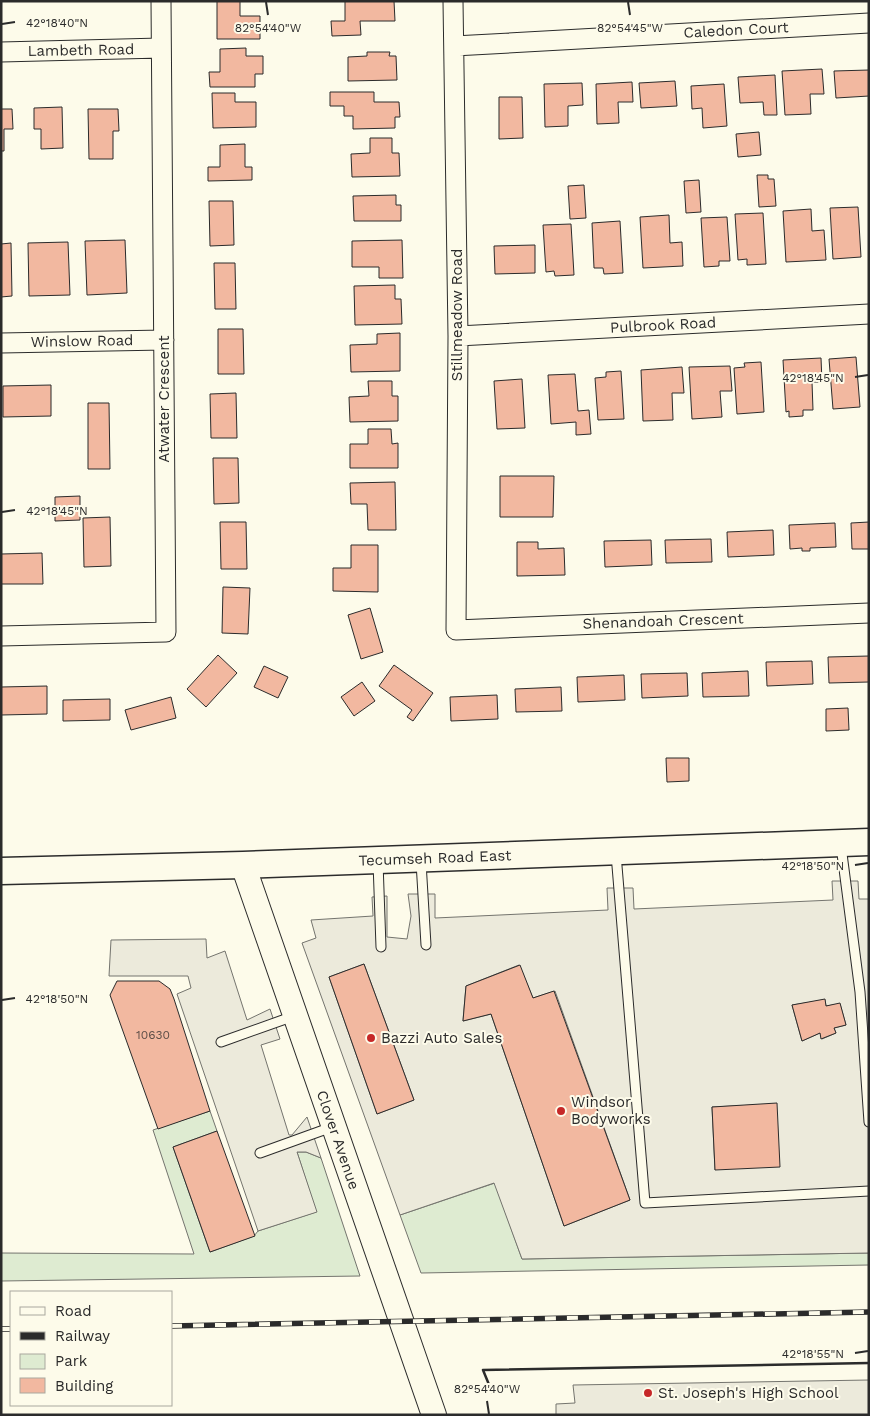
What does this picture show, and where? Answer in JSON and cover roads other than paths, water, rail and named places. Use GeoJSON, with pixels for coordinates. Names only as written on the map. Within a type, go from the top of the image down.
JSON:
{"type":"FeatureCollection","features":[{"type":"Feature","properties":{"kind":"main road","name":"Tecumseh Road East"},"geometry":{"type":"LineString","coordinates":[[1,871],[243,865],[869,842]]}},
{"type":"Feature","properties":{"kind":"street","name":"Atwater Crescent"},"geometry":{"type":"LineString","coordinates":[[1,636],[166,632],[161,1]]}},
{"type":"Feature","properties":{"kind":"street","name":"Stillmeadow Road"},"geometry":{"type":"LineString","coordinates":[[453,1],[458,336],[456,630]]}},
{"type":"Feature","properties":{"kind":"street","name":"Caledon Court"},"geometry":{"type":"LineString","coordinates":[[454,46],[869,23]]}},
{"type":"Feature","properties":{"kind":"street","name":"Lambeth Road"},"geometry":{"type":"LineString","coordinates":[[1,52],[161,48]]}},
{"type":"Feature","properties":{"kind":"street","name":"Pulbrook Road"},"geometry":{"type":"LineString","coordinates":[[458,336],[869,314]]}},
{"type":"Feature","properties":{"kind":"street","name":"Winslow Road"},"geometry":{"type":"LineString","coordinates":[[1,343],[164,340]]}},
{"type":"Feature","properties":{"kind":"street","name":"Shenandoah Crescent"},"geometry":{"type":"LineString","coordinates":[[456,630],[869,613]]}},
{"type":"Feature","properties":{"kind":"street","name":"Clover Avenue"},"geometry":{"type":"LineString","coordinates":[[243,865],[434,1415]]}},
{"type":"Feature","properties":{"kind":"lane"},"geometry":{"type":"LineString","coordinates":[[841,844],[860,992],[869,1122]]}},
{"type":"Feature","properties":{"kind":"lane"},"geometry":{"type":"LineString","coordinates":[[615,852],[646,1203],[869,1191]]}},
{"type":"Feature","properties":{"kind":"lane"},"geometry":{"type":"LineString","coordinates":[[421,859],[426,945]]}},
{"type":"Feature","properties":{"kind":"lane"},"geometry":{"type":"LineString","coordinates":[[378,860],[381,947]]}},
{"type":"Feature","properties":{"kind":"lane"},"geometry":{"type":"LineString","coordinates":[[221,1042],[294,1016]]}},
{"type":"Feature","properties":{"kind":"lane"},"geometry":{"type":"LineString","coordinates":[[260,1152],[333,1127]]}},
{"type":"Feature","properties":{"kind":"railway"},"geometry":{"type":"LineString","coordinates":[[172,1326],[869,1312]]}},
{"type":"Feature","properties":{"kind":"railway"},"geometry":{"type":"LineString","coordinates":[[1,1329],[10,1329]]}},
{"type":"Feature","properties":{"kind":"place","name":"Bazzi Auto Sales"},"geometry":{"type":"Point","coordinates":[371,1038]}},
{"type":"Feature","properties":{"kind":"place","name":"Windsor Bodyworks"},"geometry":{"type":"Point","coordinates":[561,1111]}},
{"type":"Feature","properties":{"kind":"place","name":"St. Joseph's High School"},"geometry":{"type":"Point","coordinates":[648,1393]}}]}
